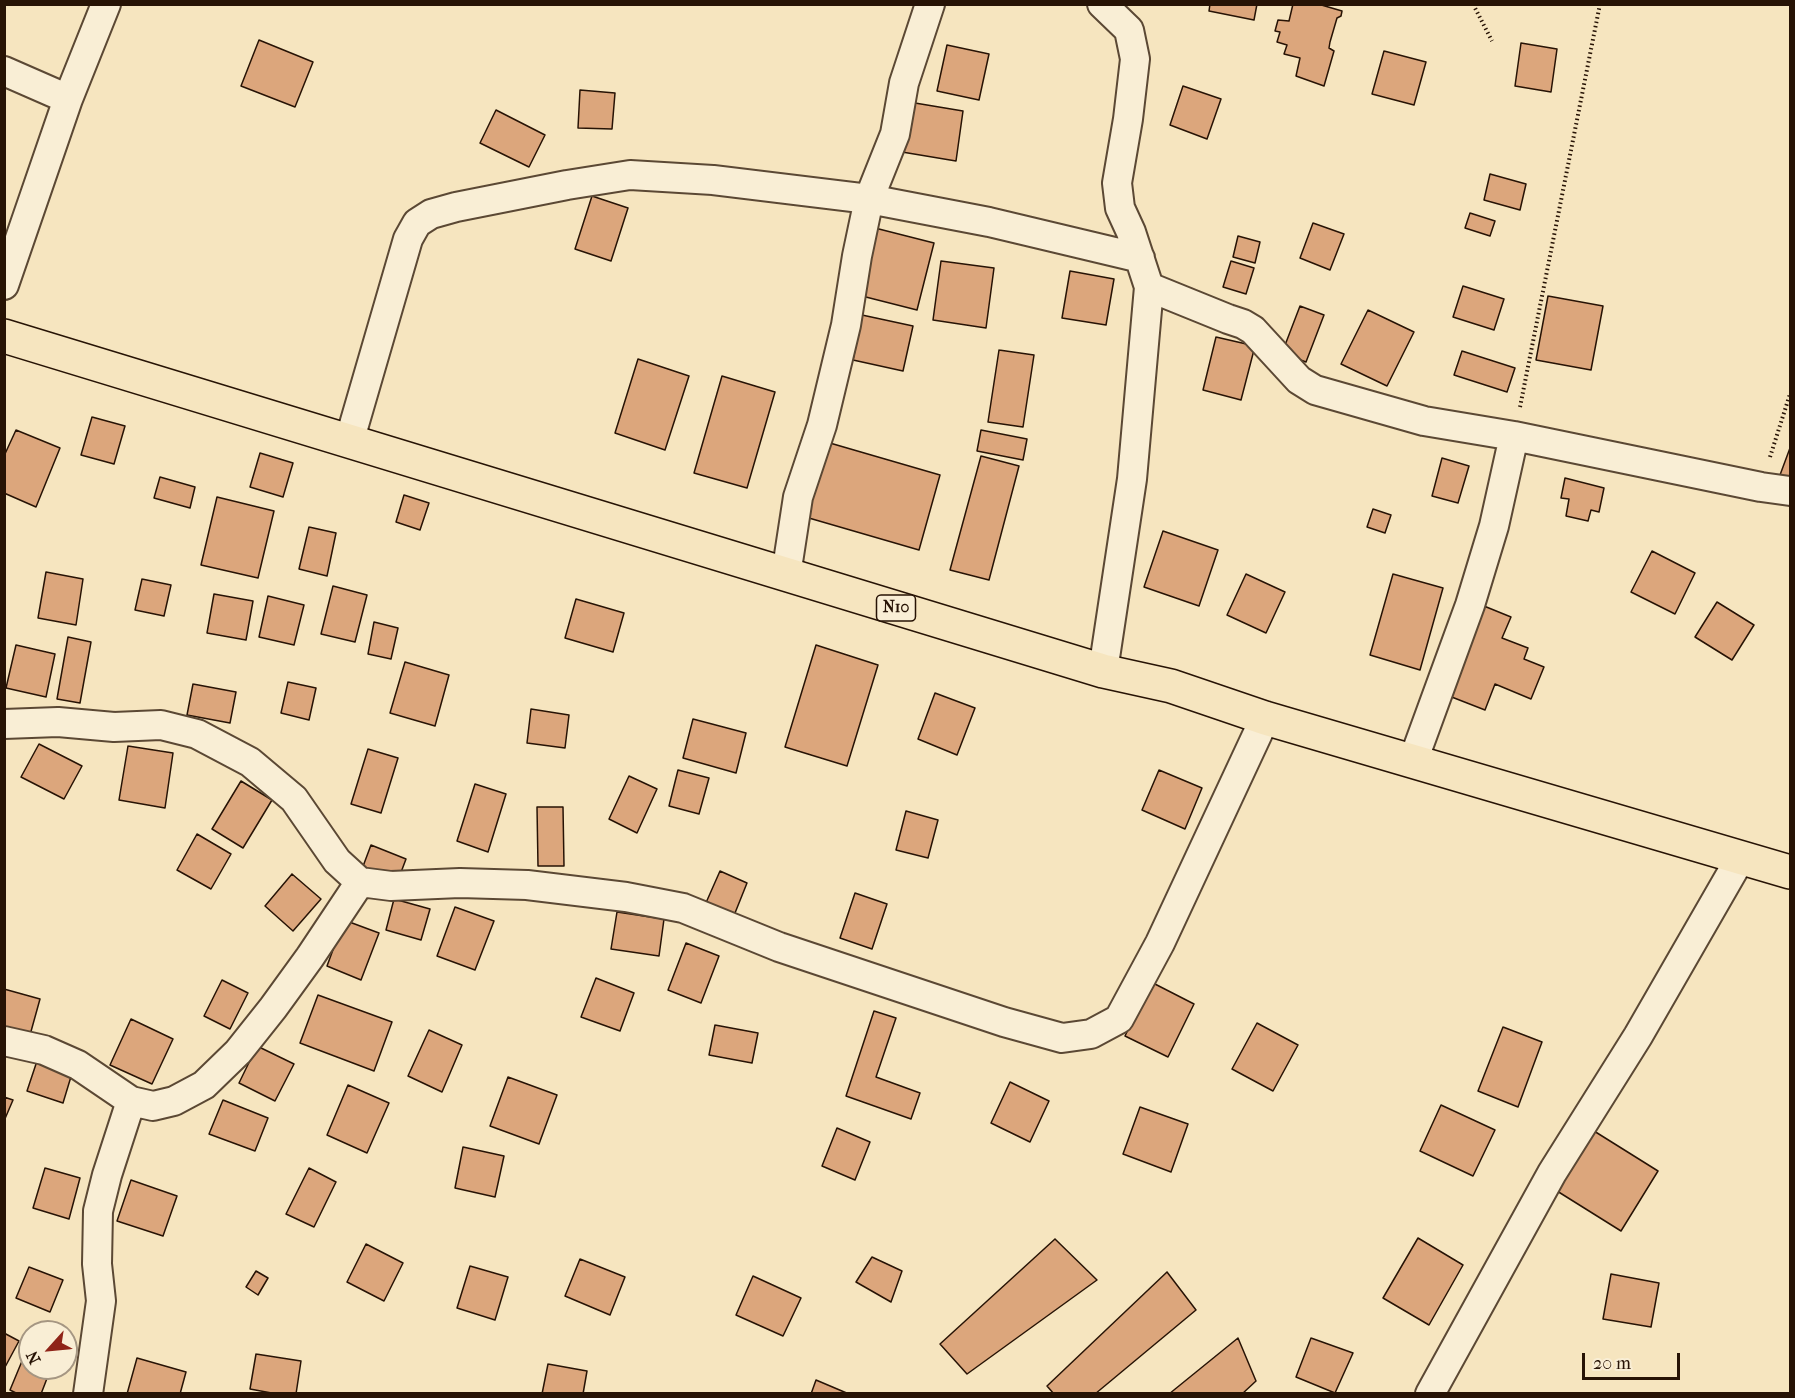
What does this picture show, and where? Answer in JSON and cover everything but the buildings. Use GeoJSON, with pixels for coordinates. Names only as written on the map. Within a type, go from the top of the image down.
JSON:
{"type":"FeatureCollection","features":[{"type":"Feature","properties":{"kind":"main road","name":"N10"},"geometry":{"type":"LineString","coordinates":[[4,336],[1103,671],[1171,686],[1265,718],[1791,872]]}},
{"type":"Feature","properties":{"kind":"street"},"geometry":{"type":"LineString","coordinates":[[4,285],[68,99],[106,4]]}},
{"type":"Feature","properties":{"kind":"street"},"geometry":{"type":"LineString","coordinates":[[786,574],[798,497],[822,425],[846,325],[869,199],[895,135],[904,83],[930,4]]}},
{"type":"Feature","properties":{"kind":"street"},"geometry":{"type":"LineString","coordinates":[[1102,4],[1129,30],[1135,59],[1117,183],[1120,208],[1131,232],[1149,287],[1132,479],[1103,671]]}},
{"type":"Feature","properties":{"kind":"street"},"geometry":{"type":"LineString","coordinates":[[4,71],[68,99]]}},
{"type":"Feature","properties":{"kind":"street"},"geometry":{"type":"LineString","coordinates":[[349,441],[408,239],[417,223],[431,214],[501,197],[630,175],[712,180],[869,199],[989,222],[1140,258]]}},
{"type":"Feature","properties":{"kind":"street"},"geometry":{"type":"LineString","coordinates":[[1149,287],[1253,330],[1299,380],[1315,390],[1424,422],[1515,436],[1761,487],[1791,491]]}},
{"type":"Feature","properties":{"kind":"street"},"geometry":{"type":"LineString","coordinates":[[1413,761],[1470,605],[1494,526],[1515,436]]}},
{"type":"Feature","properties":{"kind":"street"},"geometry":{"type":"LineString","coordinates":[[4,724],[58,722],[114,728],[161,725],[197,734],[250,762],[294,799],[337,861],[360,882],[391,886],[460,883],[527,885],[626,897],[683,908],[780,947],[1004,1022],[1062,1038],[1091,1034],[1119,1019],[1160,943],[1265,718]]}},
{"type":"Feature","properties":{"kind":"street"},"geometry":{"type":"LineString","coordinates":[[1430,1394],[1552,1173],[1638,1036],[1741,857]]}},
{"type":"Feature","properties":{"kind":"street"},"geometry":{"type":"LineString","coordinates":[[4,1041],[44,1050],[78,1065],[131,1101],[153,1106],[174,1101],[204,1085],[238,1052],[310,957],[360,882]]}},
{"type":"Feature","properties":{"kind":"street"},"geometry":{"type":"LineString","coordinates":[[88,1394],[101,1301],[97,1264],[98,1211],[131,1101]]}},
{"type":"Feature","properties":{"kind":"path"},"geometry":{"type":"LineString","coordinates":[[1476,4],[1475,8],[1492,41]]}},
{"type":"Feature","properties":{"kind":"path"},"geometry":{"type":"LineString","coordinates":[[1515,436],[1600,4]]}},
{"type":"Feature","properties":{"kind":"path"},"geometry":{"type":"LineString","coordinates":[[1761,487],[1791,394]]}}]}
